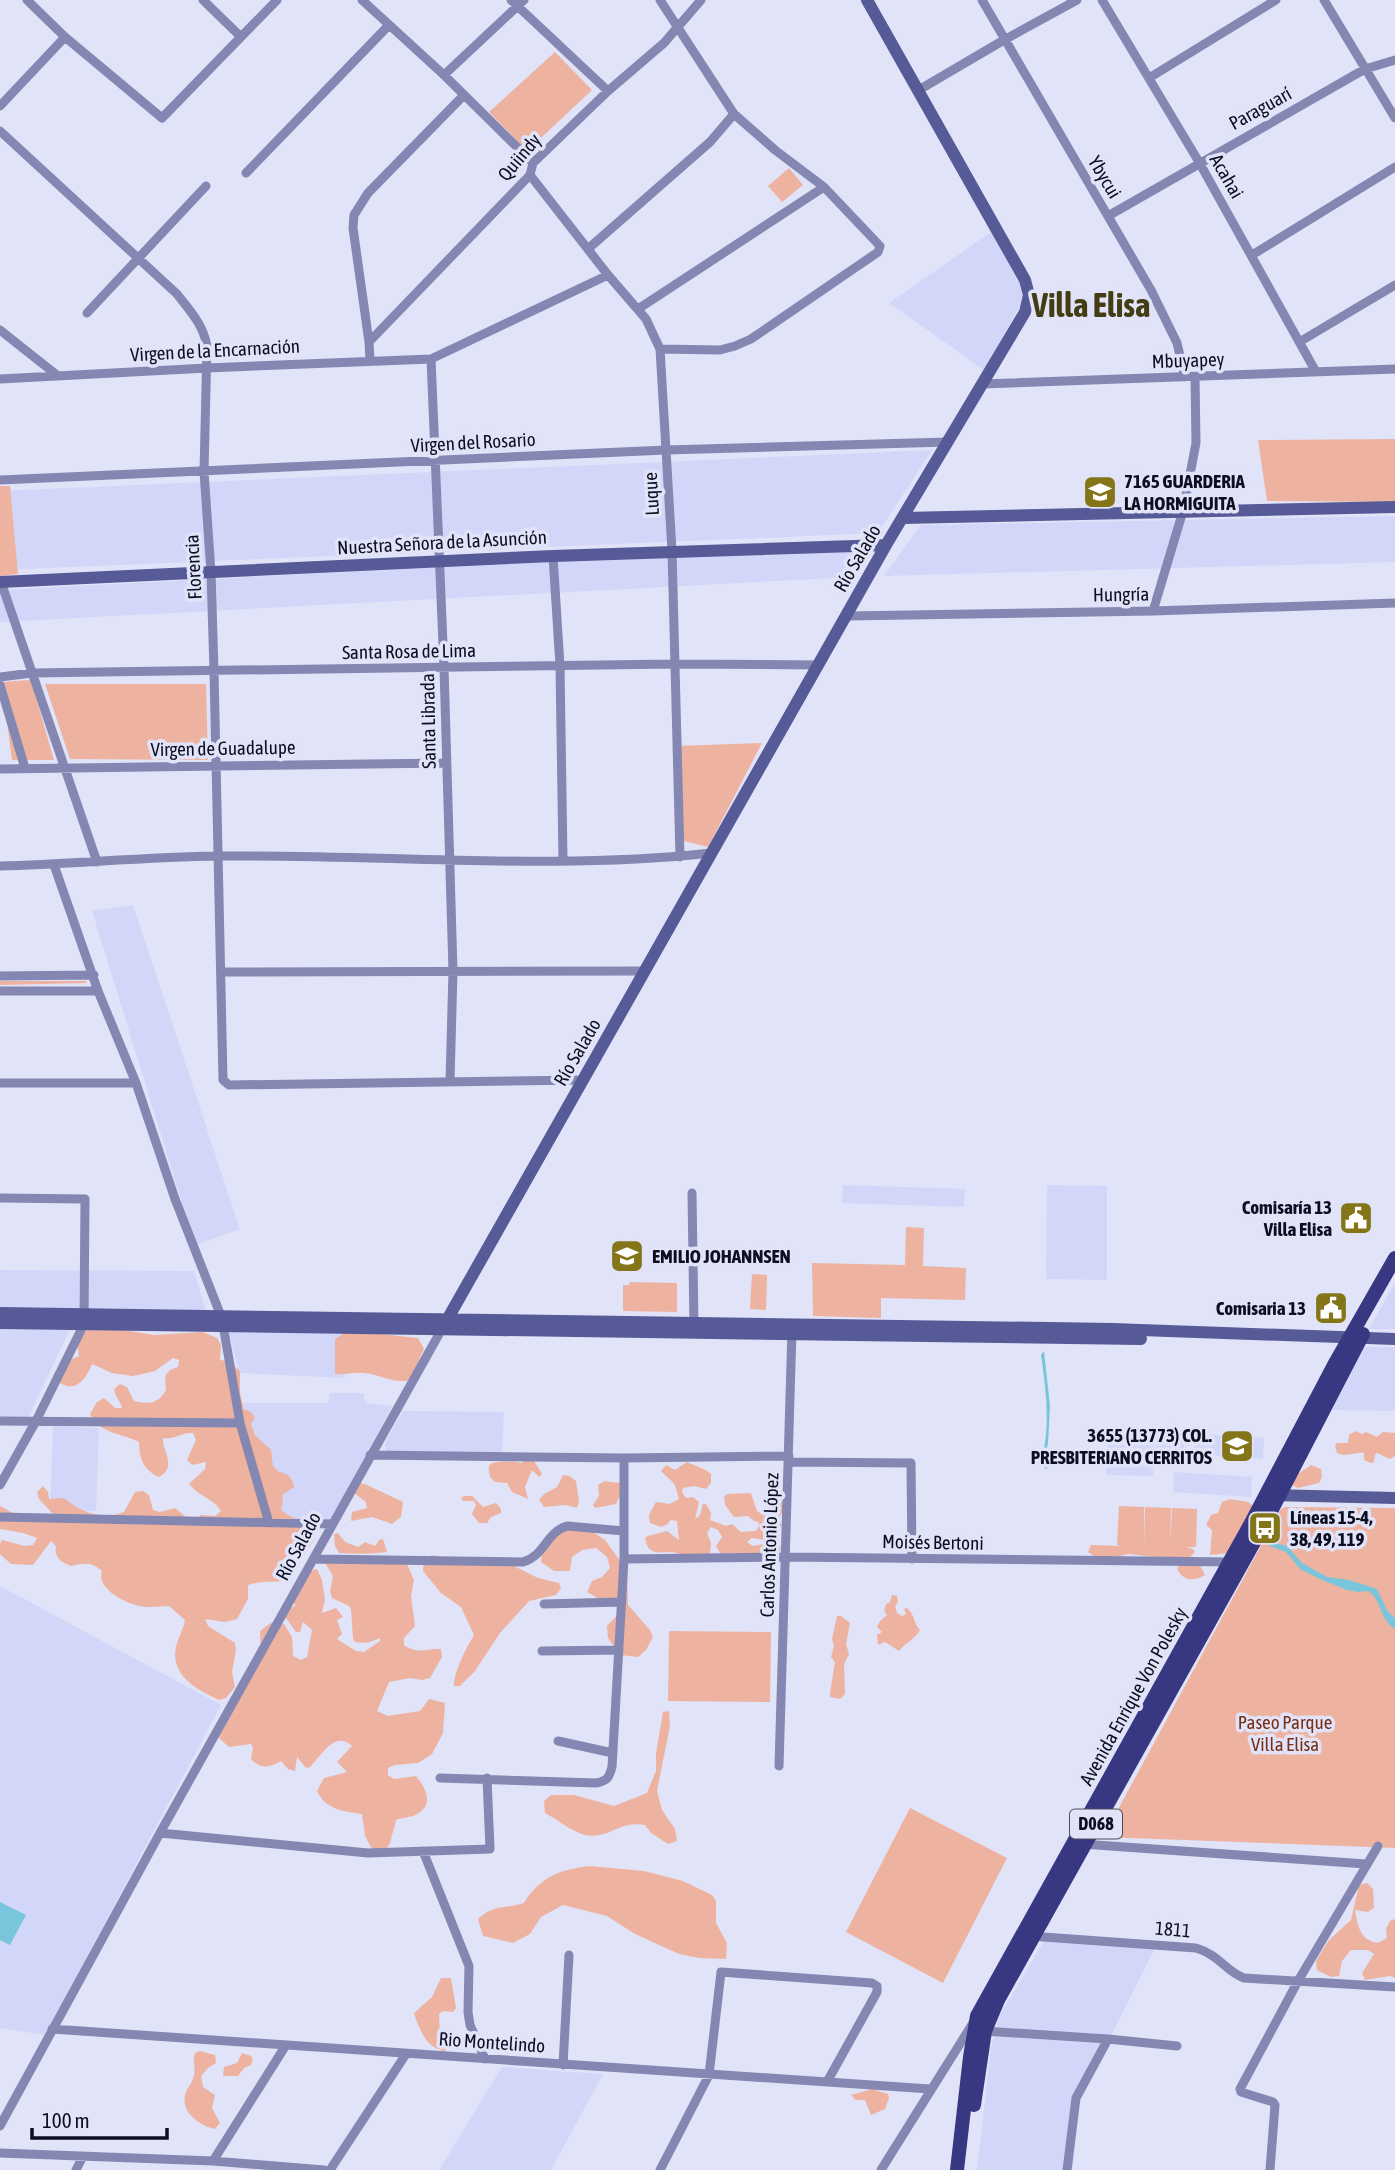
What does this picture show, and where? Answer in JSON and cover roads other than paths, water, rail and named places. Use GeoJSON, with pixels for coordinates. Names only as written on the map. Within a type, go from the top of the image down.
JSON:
{"type":"FeatureCollection","features":[{"type":"Feature","properties":{"kind":"main road","name":"Avenida Enrique Von Polesky"},"geometry":{"type":"LineString","coordinates":[[957,2170],[979,2026],[1273,1495],[1395,1258]]}},
{"type":"Feature","properties":{"kind":"main road","name":"Avenida Enrique Von Polesky"},"geometry":{"type":"LineString","coordinates":[[1354,1339],[1395,1278]]}},
{"type":"Feature","properties":{"kind":"main road","name":"Avenida Enrique Von Polesky"},"geometry":{"type":"LineString","coordinates":[[965,2170],[979,2026]]}},
{"type":"Feature","properties":{"kind":"street"},"geometry":{"type":"LineString","coordinates":[[27,0],[65,37],[162,118],[277,0]]}},
{"type":"Feature","properties":{"kind":"street"},"geometry":{"type":"LineString","coordinates":[[203,0],[240,36]]}},
{"type":"Feature","properties":{"kind":"street"},"geometry":{"type":"LineString","coordinates":[[362,0],[444,75],[533,163]]}},
{"type":"Feature","properties":{"kind":"street"},"geometry":{"type":"LineString","coordinates":[[660,0],[734,114],[775,150],[824,187],[880,246],[878,252],[751,339],[720,350],[660,349]]}},
{"type":"Feature","properties":{"kind":"street","name":"Quiindy"},"geometry":{"type":"LineString","coordinates":[[369,342],[530,175],[533,163],[643,63],[701,0]]}},
{"type":"Feature","properties":{"kind":"street","name":"Río Salado"},"geometry":{"type":"LineString","coordinates":[[0,2126],[370,1455],[886,545],[1025,312],[1029,295],[1025,280],[867,0]]}},
{"type":"Feature","properties":{"kind":"street","name":"Ybycui"},"geometry":{"type":"LineString","coordinates":[[982,0],[1166,317],[1190,377],[1196,443],[1183,511],[1153,611]]}},
{"type":"Feature","properties":{"kind":"street"},"geometry":{"type":"LineString","coordinates":[[918,91],[1077,0]]}},
{"type":"Feature","properties":{"kind":"street","name":"Acahai"},"geometry":{"type":"LineString","coordinates":[[1102,0],[1199,162],[1316,372]]}},
{"type":"Feature","properties":{"kind":"street"},"geometry":{"type":"LineString","coordinates":[[1149,78],[1276,0]]}},
{"type":"Feature","properties":{"kind":"street"},"geometry":{"type":"LineString","coordinates":[[1324,0],[1395,118]]}},
{"type":"Feature","properties":{"kind":"street"},"geometry":{"type":"LineString","coordinates":[[444,75],[518,2],[608,92]]}},
{"type":"Feature","properties":{"kind":"street"},"geometry":{"type":"LineString","coordinates":[[246,173],[389,25]]}},
{"type":"Feature","properties":{"kind":"street"},"geometry":{"type":"LineString","coordinates":[[0,106],[65,37]]}},
{"type":"Feature","properties":{"kind":"street","name":"Paraguarí"},"geometry":{"type":"LineString","coordinates":[[1108,216],[1365,69],[1395,60]]}},
{"type":"Feature","properties":{"kind":"street"},"geometry":{"type":"LineString","coordinates":[[370,360],[353,228],[354,215],[368,193],[464,95]]}},
{"type":"Feature","properties":{"kind":"street"},"geometry":{"type":"LineString","coordinates":[[589,248],[710,142],[734,114]]}},
{"type":"Feature","properties":{"kind":"street","name":"Florencia"},"geometry":{"type":"LineString","coordinates":[[0,131],[177,294],[198,320],[205,334],[204,472],[211,572],[223,1080],[229,1085],[450,1082]]}},
{"type":"Feature","properties":{"kind":"street"},"geometry":{"type":"LineString","coordinates":[[1252,255],[1395,166]]}},
{"type":"Feature","properties":{"kind":"street","name":"Luque"},"geometry":{"type":"LineString","coordinates":[[530,175],[638,309],[654,332],[660,349],[672,551],[680,857]]}},
{"type":"Feature","properties":{"kind":"street"},"geometry":{"type":"LineString","coordinates":[[87,313],[206,186]]}},
{"type":"Feature","properties":{"kind":"street"},"geometry":{"type":"LineString","coordinates":[[638,309],[824,187]]}},
{"type":"Feature","properties":{"kind":"street"},"geometry":{"type":"LineString","coordinates":[[431,359],[608,275]]}},
{"type":"Feature","properties":{"kind":"street"},"geometry":{"type":"LineString","coordinates":[[1301,341],[1395,285]]}},
{"type":"Feature","properties":{"kind":"street"},"geometry":{"type":"LineString","coordinates":[[0,330],[58,376]]}},
{"type":"Feature","properties":{"kind":"street","name":"Virgen de la Encarnación"},"geometry":{"type":"LineString","coordinates":[[0,379],[431,359]]}},
{"type":"Feature","properties":{"kind":"street","name":"Santa Librada"},"geometry":{"type":"LineString","coordinates":[[431,359],[453,971],[450,1082]]}},
{"type":"Feature","properties":{"kind":"street","name":"Mbuyapey"},"geometry":{"type":"LineString","coordinates":[[982,384],[1395,369]]}},
{"type":"Feature","properties":{"kind":"street","name":"Virgen del Rosario"},"geometry":{"type":"LineString","coordinates":[[0,480],[666,450],[948,442]]}},
{"type":"Feature","properties":{"kind":"street"},"geometry":{"type":"LineString","coordinates":[[903,518],[1395,507]]}},
{"type":"Feature","properties":{"kind":"street","name":"Nuestra Señora de la Asunción"},"geometry":{"type":"LineString","coordinates":[[0,582],[672,551],[886,545]]}},
{"type":"Feature","properties":{"kind":"street"},"geometry":{"type":"LineString","coordinates":[[553,556],[560,666],[563,860]]}},
{"type":"Feature","properties":{"kind":"street"},"geometry":{"type":"LineString","coordinates":[[0,582],[97,862]]}},
{"type":"Feature","properties":{"kind":"street","name":"Hungría"},"geometry":{"type":"LineString","coordinates":[[847,616],[1153,611],[1395,603]]}},
{"type":"Feature","properties":{"kind":"street","name":"Santa Rosa de Lima"},"geometry":{"type":"LineString","coordinates":[[0,677],[32,673],[673,664],[819,665]]}},
{"type":"Feature","properties":{"kind":"street"},"geometry":{"type":"LineString","coordinates":[[0,685],[24,768]]}},
{"type":"Feature","properties":{"kind":"street","name":"Virgen de Guadalupe"},"geometry":{"type":"LineString","coordinates":[[0,769],[446,763]]}},
{"type":"Feature","properties":{"kind":"street"},"geometry":{"type":"LineString","coordinates":[[0,866],[217,856],[563,860],[680,857],[712,853]]}},
{"type":"Feature","properties":{"kind":"street"},"geometry":{"type":"LineString","coordinates":[[54,864],[98,991],[136,1083],[222,1320],[240,1423],[269,1522]]}},
{"type":"Feature","properties":{"kind":"street"},"geometry":{"type":"LineString","coordinates":[[221,972],[645,971]]}},
{"type":"Feature","properties":{"kind":"street"},"geometry":{"type":"LineString","coordinates":[[0,976],[94,975]]}},
{"type":"Feature","properties":{"kind":"street"},"geometry":{"type":"LineString","coordinates":[[0,991],[98,991]]}},
{"type":"Feature","properties":{"kind":"street"},"geometry":{"type":"LineString","coordinates":[[450,1082],[583,1080]]}},
{"type":"Feature","properties":{"kind":"street"},"geometry":{"type":"LineString","coordinates":[[0,1083],[136,1083]]}},
{"type":"Feature","properties":{"kind":"street"},"geometry":{"type":"LineString","coordinates":[[692,1193],[694,1327]]}},
{"type":"Feature","properties":{"kind":"street"},"geometry":{"type":"LineString","coordinates":[[0,1198],[85,1199],[84,1319],[36,1421],[0,1485]]}},
{"type":"Feature","properties":{"kind":"street"},"geometry":{"type":"LineString","coordinates":[[0,1313],[84,1319]]}},
{"type":"Feature","properties":{"kind":"street"},"geometry":{"type":"LineString","coordinates":[[0,1323],[84,1319],[222,1320],[1395,1339]]}},
{"type":"Feature","properties":{"kind":"street","name":"Carlos Antonio López"},"geometry":{"type":"LineString","coordinates":[[779,1766],[792,1329]]}},
{"type":"Feature","properties":{"kind":"street"},"geometry":{"type":"LineString","coordinates":[[0,1421],[240,1423]]}},
{"type":"Feature","properties":{"kind":"street"},"geometry":{"type":"LineString","coordinates":[[370,1455],[789,1459],[911,1463],[912,1559]]}},
{"type":"Feature","properties":{"kind":"street"},"geometry":{"type":"LineString","coordinates":[[440,1778],[596,1783],[605,1781],[612,1768],[613,1753],[624,1559],[624,1458]]}},
{"type":"Feature","properties":{"kind":"street"},"geometry":{"type":"LineString","coordinates":[[1273,1495],[1395,1498]]}},
{"type":"Feature","properties":{"kind":"street"},"geometry":{"type":"LineString","coordinates":[[0,1517],[332,1524]]}},
{"type":"Feature","properties":{"kind":"street"},"geometry":{"type":"LineString","coordinates":[[314,1559],[523,1562],[534,1559],[558,1528],[566,1525],[624,1531]]}},
{"type":"Feature","properties":{"kind":"street","name":"Moisés Bertoni"},"geometry":{"type":"LineString","coordinates":[[624,1559],[786,1557],[1235,1562]]}},
{"type":"Feature","properties":{"kind":"street"},"geometry":{"type":"LineString","coordinates":[[544,1604],[621,1601]]}},
{"type":"Feature","properties":{"kind":"street"},"geometry":{"type":"LineString","coordinates":[[542,1651],[619,1650]]}},
{"type":"Feature","properties":{"kind":"street"},"geometry":{"type":"LineString","coordinates":[[558,1741],[613,1753]]}},
{"type":"Feature","properties":{"kind":"street"},"geometry":{"type":"LineString","coordinates":[[160,1833],[369,1853],[490,1849],[487,1778]]}},
{"type":"Feature","properties":{"kind":"street"},"geometry":{"type":"LineString","coordinates":[[1079,1844],[1366,1864]]}},
{"type":"Feature","properties":{"kind":"street"},"geometry":{"type":"LineString","coordinates":[[1270,2170],[1275,2105],[1241,2092],[1240,2089],[1298,1981],[1378,1846]]}},
{"type":"Feature","properties":{"kind":"street"},"geometry":{"type":"LineString","coordinates":[[423,1851],[469,1966],[470,2025],[485,2059]]}},
{"type":"Feature","properties":{"kind":"street","name":"1811"},"geometry":{"type":"LineString","coordinates":[[1027,1936],[1196,1948],[1217,1956],[1236,1975],[1244,1978],[1395,1987]]}},
{"type":"Feature","properties":{"kind":"street"},"geometry":{"type":"LineString","coordinates":[[563,2065],[569,1955]]}},
{"type":"Feature","properties":{"kind":"street"},"geometry":{"type":"LineString","coordinates":[[660,2170],[709,2075],[721,1972],[872,1983],[877,1986],[877,1992],[827,2082]]}},
{"type":"Feature","properties":{"kind":"street"},"geometry":{"type":"LineString","coordinates":[[881,2170],[930,2089],[979,2026],[1177,2046]]}},
{"type":"Feature","properties":{"kind":"street","name":"Rio Montelindo"},"geometry":{"type":"LineString","coordinates":[[52,2029],[930,2089]]}},
{"type":"Feature","properties":{"kind":"street"},"geometry":{"type":"LineString","coordinates":[[1068,2170],[1076,2098],[1108,2039]]}},
{"type":"Feature","properties":{"kind":"street"},"geometry":{"type":"LineString","coordinates":[[214,2161],[286,2045]]}},
{"type":"Feature","properties":{"kind":"street"},"geometry":{"type":"LineString","coordinates":[[330,2170],[406,2054]]}},
{"type":"Feature","properties":{"kind":"street"},"geometry":{"type":"LineString","coordinates":[[0,2153],[214,2161],[324,2170]]}},
{"type":"Feature","properties":{"kind":"street"},"geometry":{"type":"LineString","coordinates":[[76,2170],[83,2156]]}},
{"type":"Feature","properties":{"kind":"street"},"geometry":{"type":"LineString","coordinates":[[186,2170],[191,2160]]}},
{"type":"Feature","properties":{"kind":"place","name":"7165 GUARDERIA LA HORMIGUITA"},"geometry":{"type":"Point","coordinates":[1100,492]}},
{"type":"Feature","properties":{"kind":"place","name":"Comisaría 13 Villa Elisa"},"geometry":{"type":"Point","coordinates":[1356,1218]}},
{"type":"Feature","properties":{"kind":"place","name":"EMILIO JOHANNSEN"},"geometry":{"type":"Point","coordinates":[627,1256]}},
{"type":"Feature","properties":{"kind":"place","name":"Comisaria 13"},"geometry":{"type":"Point","coordinates":[1331,1308]}},
{"type":"Feature","properties":{"kind":"place","name":"3655 (13773) COL. PRESBITERIANO CERRITOS"},"geometry":{"type":"Point","coordinates":[1237,1446]}},
{"type":"Feature","properties":{"kind":"place","name":"Líneas 15-4, 38, 49, 119"},"geometry":{"type":"Point","coordinates":[1265,1528]}},
{"type":"Feature","properties":{"kind":"district","name":"Villa Elisa"},"geometry":{"type":"Point","coordinates":[1091,305]}},
{"type":"Feature","properties":{"kind":"park label","name":"Paseo Parque Villa Elisa"},"geometry":{"type":"Point","coordinates":[1285,1733]}}]}
